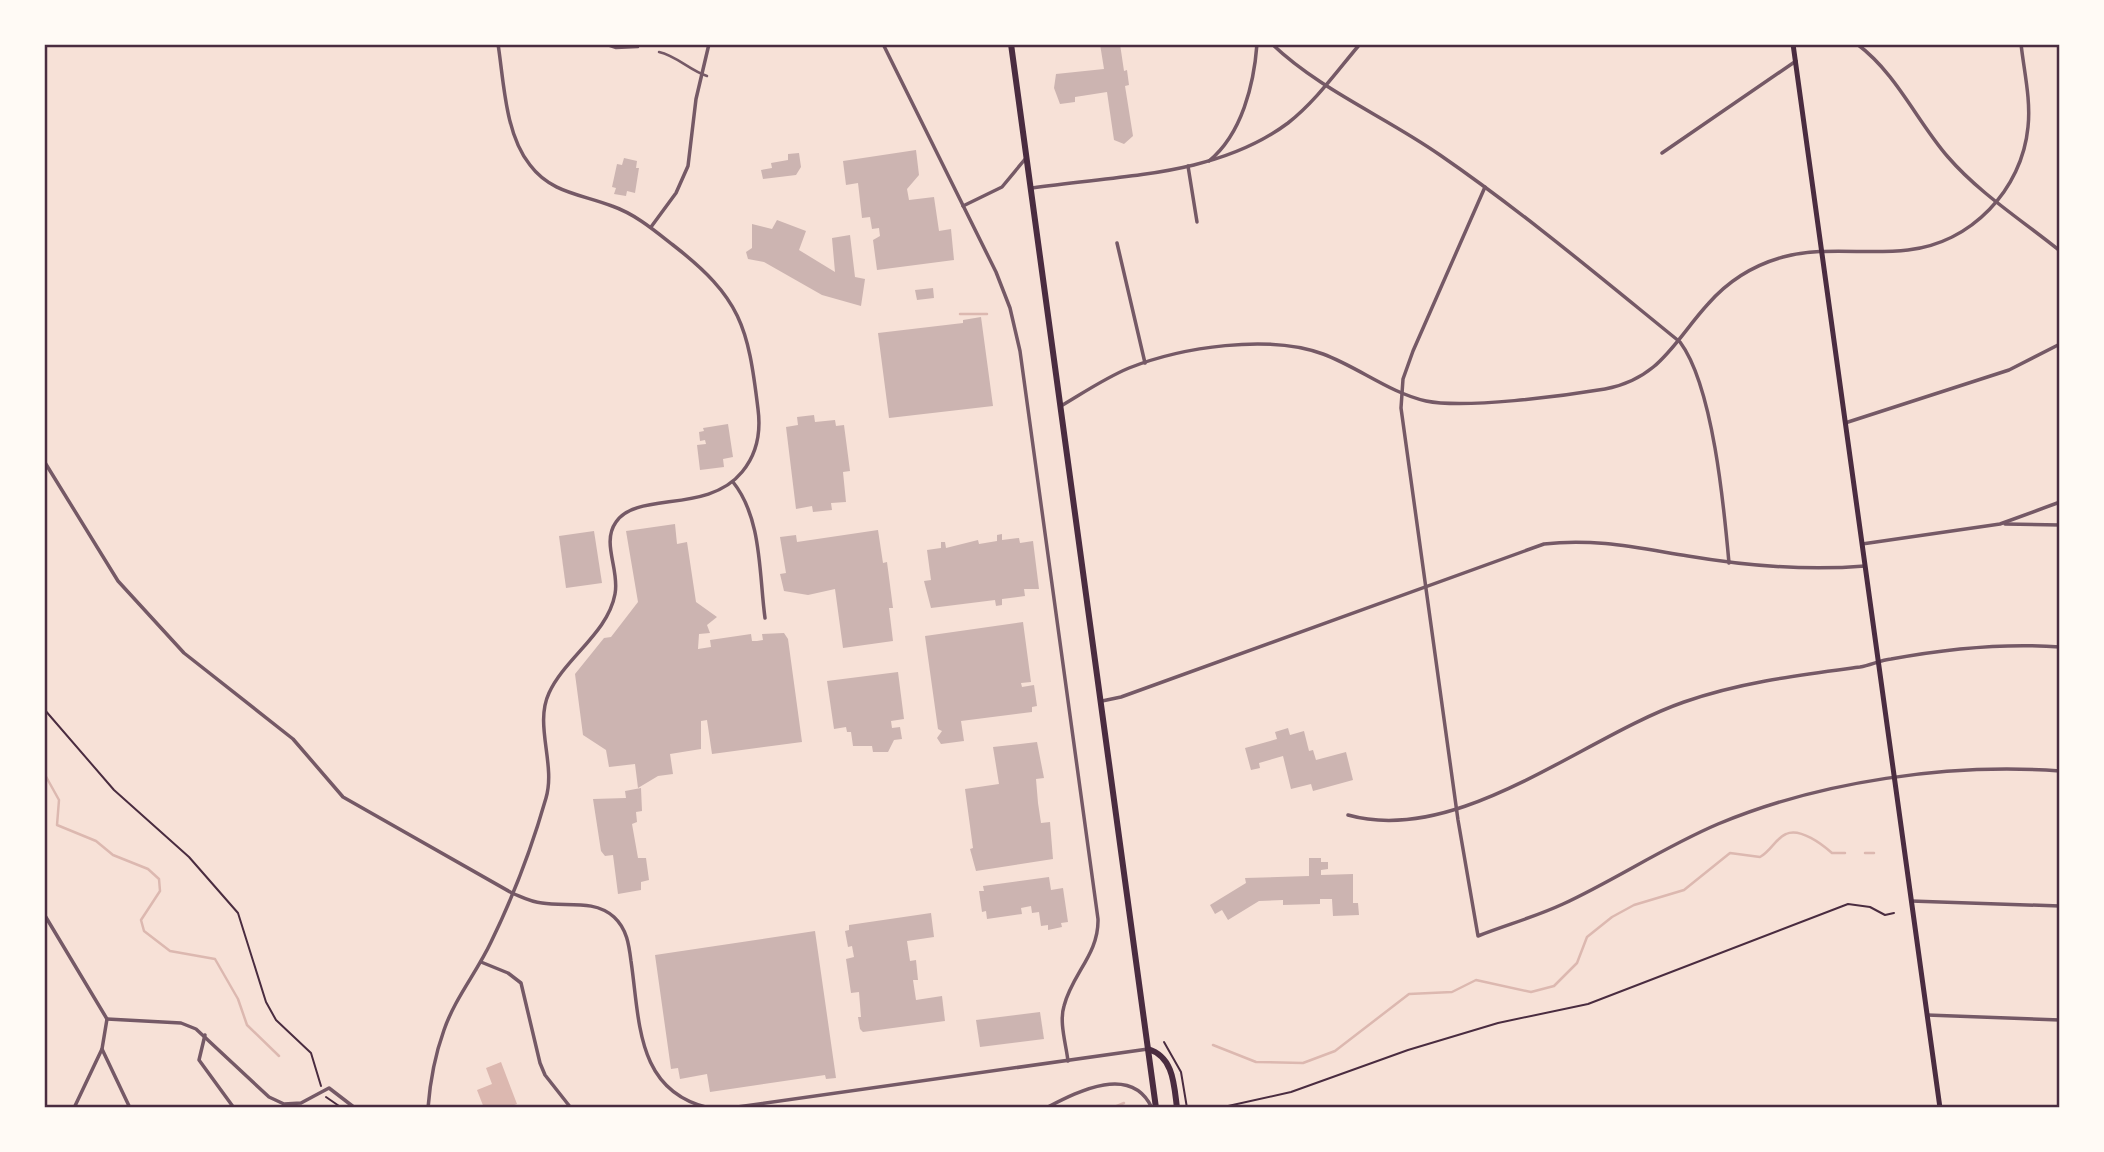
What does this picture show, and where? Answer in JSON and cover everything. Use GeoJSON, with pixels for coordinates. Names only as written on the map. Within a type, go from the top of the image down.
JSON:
{"type":"FeatureCollection","features":[{"type":"Feature","properties":{"kind":"highway"},"geometry":{"type":"LineString","coordinates":[[1011,44],[1154,1108]]}},
{"type":"Feature","properties":{"kind":"highway"},"geometry":{"type":"LineString","coordinates":[[1148,1049],[1157,1052],[1167,1063],[1177,1108]]}},
{"type":"Feature","properties":{"kind":"main road"},"geometry":{"type":"LineString","coordinates":[[1793,44],[1940,1108]]}},
{"type":"Feature","properties":{"kind":"street"},"geometry":{"type":"LineString","coordinates":[[428,1108],[431,1079],[444,1030],[481,962],[512,893],[549,788],[544,713],[548,695],[609,610],[615,594],[610,537],[615,523],[631,510],[704,497],[733,482],[751,459],[759,434],[746,334],[734,306],[717,282],[650,228],[612,206],[557,189],[531,168],[513,129],[498,44]]}},
{"type":"Feature","properties":{"kind":"street"},"geometry":{"type":"LineString","coordinates":[[604,44],[616,48],[638,47]]}},
{"type":"Feature","properties":{"kind":"street"},"geometry":{"type":"LineString","coordinates":[[650,228],[676,193],[688,166],[701,74],[709,44]]}},
{"type":"Feature","properties":{"kind":"street"},"geometry":{"type":"LineString","coordinates":[[883,44],[1002,287],[1018,341],[1098,919],[1093,950],[1064,1004],[1063,1024],[1068,1061]]}},
{"type":"Feature","properties":{"kind":"street"},"geometry":{"type":"LineString","coordinates":[[1208,162],[1224,146],[1243,109],[1252,82],[1257,44]]}},
{"type":"Feature","properties":{"kind":"street"},"geometry":{"type":"LineString","coordinates":[[1272,44],[1326,84],[1441,155],[1485,187],[1680,342],[1692,365],[1706,406],[1729,563]]}},
{"type":"Feature","properties":{"kind":"street"},"geometry":{"type":"LineString","coordinates":[[1030,189],[1188,166],[1208,162],[1242,149],[1277,131],[1302,111],[1360,44]]}},
{"type":"Feature","properties":{"kind":"street"},"geometry":{"type":"LineString","coordinates":[[1857,44],[1892,78],[1949,157],[2060,251]]}},
{"type":"Feature","properties":{"kind":"street"},"geometry":{"type":"LineString","coordinates":[[1060,407],[1111,377],[1144,363],[1213,348],[1290,347],[1341,361],[1401,392],[1426,401],[1452,403],[1604,389],[1644,373],[1680,342],[1709,303],[1741,275],[1782,257],[1822,252],[1894,251],[1936,244],[1972,226],[1998,200],[2021,161],[2028,129],[2021,44]]}},
{"type":"Feature","properties":{"kind":"street"},"geometry":{"type":"LineString","coordinates":[[659,52],[670,55],[707,76]]}},
{"type":"Feature","properties":{"kind":"street"},"geometry":{"type":"LineString","coordinates":[[1662,153],[1796,61]]}},
{"type":"Feature","properties":{"kind":"street"},"geometry":{"type":"LineString","coordinates":[[963,206],[1003,187],[1027,156]]}},
{"type":"Feature","properties":{"kind":"street"},"geometry":{"type":"LineString","coordinates":[[1188,166],[1197,222]]}},
{"type":"Feature","properties":{"kind":"street"},"geometry":{"type":"LineString","coordinates":[[1485,187],[1413,351],[1401,392],[1456,810],[1478,936],[1563,904],[1688,838],[1741,815],[1803,795],[1894,778],[1971,770],[2060,771]]}},
{"type":"Feature","properties":{"kind":"street"},"geometry":{"type":"LineString","coordinates":[[1117,243],[1144,363]]}},
{"type":"Feature","properties":{"kind":"street"},"geometry":{"type":"LineString","coordinates":[[1845,424],[2009,370],[2060,344]]}},
{"type":"Feature","properties":{"kind":"street"},"geometry":{"type":"LineString","coordinates":[[44,461],[118,581],[184,653],[293,739],[343,797],[512,893],[539,903],[592,906],[609,913],[617,920],[629,945],[643,1041],[652,1067],[663,1085],[680,1098],[709,1108]]}},
{"type":"Feature","properties":{"kind":"street"},"geometry":{"type":"LineString","coordinates":[[733,482],[742,493],[751,515],[765,618]]}},
{"type":"Feature","properties":{"kind":"street"},"geometry":{"type":"LineString","coordinates":[[2000,524],[2060,502]]}},
{"type":"Feature","properties":{"kind":"street"},"geometry":{"type":"LineString","coordinates":[[1862,544],[2000,524],[2060,525]]}},
{"type":"Feature","properties":{"kind":"street"},"geometry":{"type":"LineString","coordinates":[[1100,701],[1121,697],[1522,550],[1570,541],[1614,542],[1729,563],[1802,569],[1865,566]]}},
{"type":"Feature","properties":{"kind":"street"},"geometry":{"type":"LineString","coordinates":[[1349,815],[1382,820],[1456,810],[1540,772],[1626,726],[1683,702],[1752,683],[1878,662],[2004,647],[2060,647]]}},
{"type":"Feature","properties":{"kind":"street"},"geometry":{"type":"LineString","coordinates":[[1911,901],[2060,906]]}},
{"type":"Feature","properties":{"kind":"street"},"geometry":{"type":"LineString","coordinates":[[44,914],[107,1020],[102,1049],[74,1108]]}},
{"type":"Feature","properties":{"kind":"street"},"geometry":{"type":"LineString","coordinates":[[481,962],[508,973],[521,983],[540,1063],[571,1108]]}},
{"type":"Feature","properties":{"kind":"street"},"geometry":{"type":"LineString","coordinates":[[1927,1015],[2060,1020]]}},
{"type":"Feature","properties":{"kind":"street"},"geometry":{"type":"LineString","coordinates":[[107,1020],[181,1023],[205,1035],[277,1101],[295,1104],[328,1088],[355,1108]]}},
{"type":"Feature","properties":{"kind":"street"},"geometry":{"type":"LineString","coordinates":[[205,1035],[199,1060],[234,1108]]}},
{"type":"Feature","properties":{"kind":"street"},"geometry":{"type":"LineString","coordinates":[[102,1049],[130,1108]]}},
{"type":"Feature","properties":{"kind":"street"},"geometry":{"type":"LineString","coordinates":[[730,1108],[1148,1049]]}},
{"type":"Feature","properties":{"kind":"street"},"geometry":{"type":"LineString","coordinates":[[1046,1108],[1082,1091],[1115,1084],[1132,1087],[1154,1108]]}},
{"type":"Feature","properties":{"kind":"path"},"geometry":{"type":"LineString","coordinates":[[44,709],[114,790],[189,857],[238,913],[266,1002],[276,1020],[311,1053],[316,1075]]}},
{"type":"Feature","properties":{"kind":"path"},"geometry":{"type":"LineString","coordinates":[[1219,1108],[1299,1090],[1408,1049],[1498,1023],[1588,1004],[1848,904],[1870,907],[1885,915],[1894,913]]}},
{"type":"Feature","properties":{"kind":"path"},"geometry":{"type":"LineString","coordinates":[[328,1101],[342,1108]]}},
{"type":"Feature","properties":{"kind":"shaded area"},"geometry":{"type":"Polygon","coordinates":[[[501,1062],[517,1104],[506,1108],[484,1108],[477,1090],[492,1084],[486,1068],[501,1062]]]}},
{"type":"Feature","properties":{"kind":"building"},"geometry":{"type":"Polygon","coordinates":[[[1100,44],[1120,44],[1124,71],[1127,70],[1129,85],[1125,86],[1133,136],[1124,144],[1114,140],[1107,92],[1075,97],[1075,102],[1060,104],[1054,88],[1056,74],[1104,69],[1100,44]]]}},
{"type":"Feature","properties":{"kind":"building"},"geometry":{"type":"Polygon","coordinates":[[[916,150],[919,175],[907,189],[909,200],[934,197],[939,231],[951,229],[954,260],[877,270],[873,240],[880,236],[879,228],[872,229],[870,217],[862,218],[858,183],[846,185],[843,161],[916,150]]]}},
{"type":"Feature","properties":{"kind":"building"},"geometry":{"type":"Polygon","coordinates":[[[799,153],[801,167],[796,175],[763,179],[761,170],[772,168],[771,163],[788,160],[788,154],[799,153]]]}},
{"type":"Feature","properties":{"kind":"building"},"geometry":{"type":"Polygon","coordinates":[[[624,158],[637,161],[636,168],[639,168],[635,193],[627,191],[626,196],[614,194],[616,188],[612,187],[617,164],[622,165],[624,158]]]}},
{"type":"Feature","properties":{"kind":"building"},"geometry":{"type":"Polygon","coordinates":[[[777,220],[806,231],[799,250],[835,272],[832,238],[850,235],[855,277],[865,279],[861,306],[822,295],[764,262],[748,259],[746,252],[752,248],[752,224],[772,229],[777,220]]]}},
{"type":"Feature","properties":{"kind":"building"},"geometry":{"type":"Polygon","coordinates":[[[933,288],[934,298],[917,300],[915,290],[933,288]]]}},
{"type":"Feature","properties":{"kind":"building"},"geometry":{"type":"Polygon","coordinates":[[[981,317],[993,406],[889,418],[878,333],[963,323],[963,320],[981,317]]]}},
{"type":"Feature","properties":{"kind":"building"},"geometry":{"type":"Polygon","coordinates":[[[814,415],[815,422],[835,420],[836,426],[844,425],[850,471],[843,472],[846,502],[831,503],[832,510],[813,512],[812,506],[796,509],[786,427],[798,425],[797,417],[814,415]]]}},
{"type":"Feature","properties":{"kind":"building"},"geometry":{"type":"Polygon","coordinates":[[[728,424],[733,457],[723,459],[724,467],[700,470],[697,445],[706,444],[705,440],[700,441],[699,432],[704,431],[703,428],[728,424]]]}},
{"type":"Feature","properties":{"kind":"building"},"geometry":{"type":"Polygon","coordinates":[[[675,524],[677,544],[687,542],[696,602],[717,617],[707,625],[710,633],[699,634],[698,649],[711,647],[710,640],[751,634],[752,641],[757,641],[763,640],[762,634],[784,633],[788,639],[802,742],[712,754],[707,720],[701,721],[701,749],[670,754],[673,774],[658,776],[638,788],[635,764],[609,767],[606,750],[583,735],[575,674],[604,638],[611,637],[638,602],[626,531],[675,524]]]}},
{"type":"Feature","properties":{"kind":"building"},"geometry":{"type":"Polygon","coordinates":[[[878,530],[883,563],[887,562],[893,608],[889,608],[893,641],[843,648],[835,589],[808,595],[784,591],[780,574],[786,573],[780,537],[796,535],[797,542],[878,530]]]}},
{"type":"Feature","properties":{"kind":"building"},"geometry":{"type":"Polygon","coordinates":[[[594,531],[602,583],[566,588],[559,536],[594,531]]]}},
{"type":"Feature","properties":{"kind":"building"},"geometry":{"type":"Polygon","coordinates":[[[1002,534],[1002,540],[1019,538],[1020,543],[1033,541],[1039,589],[1024,589],[1025,596],[1002,599],[1002,605],[996,606],[995,600],[931,608],[924,581],[931,580],[927,550],[941,548],[941,542],[945,542],[946,548],[978,540],[979,544],[997,541],[997,535],[1002,534]]]}},
{"type":"Feature","properties":{"kind":"building"},"geometry":{"type":"Polygon","coordinates":[[[1023,622],[1031,682],[1021,683],[1022,687],[1034,685],[1037,706],[1032,707],[1032,712],[961,721],[964,741],[941,744],[937,738],[942,731],[938,729],[925,636],[1023,622]]]}},
{"type":"Feature","properties":{"kind":"building"},"geometry":{"type":"Polygon","coordinates":[[[898,672],[904,719],[891,721],[892,728],[900,727],[902,739],[894,740],[888,752],[873,752],[872,746],[853,746],[851,732],[847,732],[846,727],[834,729],[827,681],[898,672]]]}},
{"type":"Feature","properties":{"kind":"building"},"geometry":{"type":"Polygon","coordinates":[[[1288,728],[1290,735],[1304,731],[1309,751],[1313,750],[1316,760],[1346,752],[1353,780],[1313,791],[1311,784],[1291,789],[1283,756],[1259,763],[1260,768],[1251,770],[1245,748],[1277,739],[1275,732],[1288,728]]]}},
{"type":"Feature","properties":{"kind":"building"},"geometry":{"type":"Polygon","coordinates":[[[1037,742],[1044,778],[1036,779],[1038,803],[1041,823],[1050,822],[1053,859],[976,871],[970,849],[973,848],[965,789],[999,784],[993,747],[1037,742]]]}},
{"type":"Feature","properties":{"kind":"building"},"geometry":{"type":"Polygon","coordinates":[[[641,788],[642,811],[636,812],[637,822],[632,824],[638,858],[646,858],[649,880],[641,882],[641,890],[618,894],[613,855],[605,856],[601,851],[593,799],[626,798],[625,791],[641,788]]]}},
{"type":"Feature","properties":{"kind":"building"},"geometry":{"type":"Polygon","coordinates":[[[1309,858],[1321,858],[1321,862],[1328,862],[1328,869],[1321,870],[1321,875],[1353,874],[1353,903],[1358,903],[1359,915],[1333,916],[1332,899],[1320,899],[1320,904],[1283,905],[1283,900],[1259,901],[1228,920],[1222,910],[1215,914],[1210,905],[1246,883],[1245,878],[1309,876],[1309,858]]]}},
{"type":"Feature","properties":{"kind":"building"},"geometry":{"type":"Polygon","coordinates":[[[1049,877],[1051,890],[1063,888],[1068,922],[1061,923],[1062,927],[1048,930],[1048,925],[1041,926],[1039,912],[1032,913],[1031,906],[1021,908],[1022,914],[987,919],[986,911],[982,912],[979,891],[984,891],[983,886],[1049,877]]]}},
{"type":"Feature","properties":{"kind":"building"},"geometry":{"type":"Polygon","coordinates":[[[931,913],[934,937],[907,941],[910,961],[916,960],[918,980],[913,980],[916,1000],[942,996],[945,1021],[863,1032],[858,1017],[861,1017],[859,992],[851,993],[846,959],[854,957],[852,946],[848,947],[845,931],[849,930],[849,925],[931,913]]]}},
{"type":"Feature","properties":{"kind":"building"},"geometry":{"type":"Polygon","coordinates":[[[815,931],[836,1078],[826,1079],[825,1075],[710,1092],[707,1074],[680,1079],[678,1068],[671,1069],[655,955],[815,931]]]}},
{"type":"Feature","properties":{"kind":"building"},"geometry":{"type":"Polygon","coordinates":[[[1040,1012],[1044,1039],[980,1047],[976,1020],[1040,1012]]]}},
{"type":"Feature","properties":{"kind":"waterway"},"geometry":{"type":"LineString","coordinates":[[960,314],[987,314]]}},
{"type":"Feature","properties":{"kind":"waterway"},"geometry":{"type":"LineString","coordinates":[[44,773],[59,800],[57,825],[96,841],[113,855],[148,869],[159,879],[160,891],[141,920],[144,931],[170,951],[215,959],[238,999],[247,1025],[279,1056]]}},
{"type":"Feature","properties":{"kind":"waterway"},"geometry":{"type":"LineString","coordinates":[[1213,1045],[1256,1062],[1303,1063],[1335,1051],[1409,994],[1452,992],[1476,980],[1531,992],[1554,986],[1577,963],[1587,937],[1612,917],[1634,905],[1684,890],[1730,853],[1760,857],[1782,836],[1792,832],[1811,838],[1832,853],[1845,853]]}},
{"type":"Feature","properties":{"kind":"waterway"},"geometry":{"type":"LineString","coordinates":[[1865,853],[1874,853]]}},
{"type":"Feature","properties":{"kind":"waterway"},"geometry":{"type":"LineString","coordinates":[[1112,1108],[1124,1103]]}}]}
